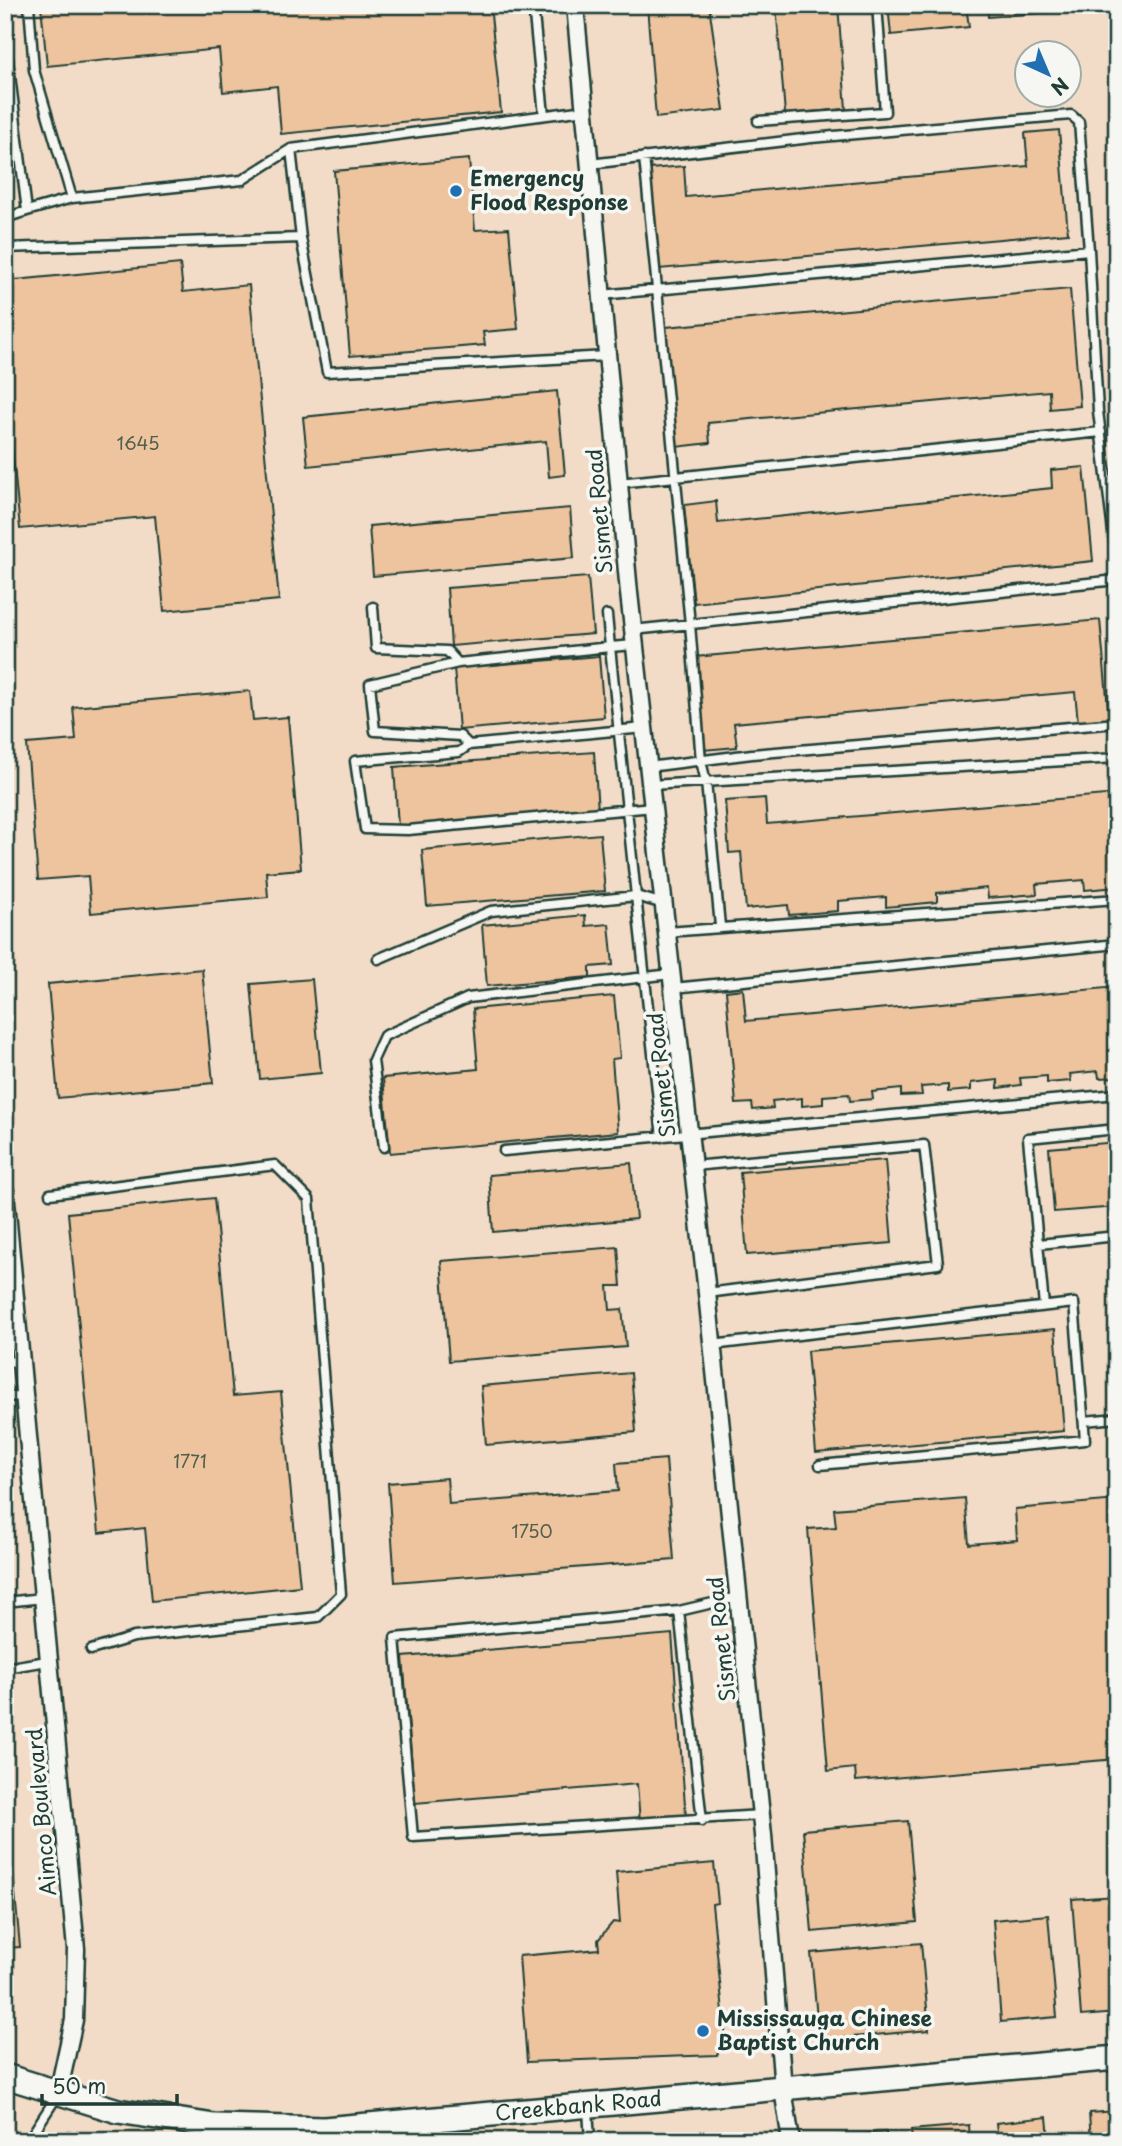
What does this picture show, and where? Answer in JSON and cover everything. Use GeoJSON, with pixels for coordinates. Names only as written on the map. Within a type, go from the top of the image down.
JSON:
{"type":"FeatureCollection","features":[{"type":"Feature","properties":{"kind":"street","name":"Sismet Road"},"geometry":{"type":"LineString","coordinates":[[575,5],[634,638],[707,1293],[761,1815],[783,2089],[791,2141]]}},
{"type":"Feature","properties":{"kind":"street","name":"Aimco Boulevard"},"geometry":{"type":"LineString","coordinates":[[5,1191],[13,1362],[24,1396],[76,1948],[74,2020],[58,2094]]}},
{"type":"Feature","properties":{"kind":"street","name":"Creekbank Road"},"geometry":{"type":"LineString","coordinates":[[5,2076],[118,2111],[249,2134],[324,2129],[438,2130],[588,2106],[1117,2059]]}},
{"type":"Feature","properties":{"kind":"lane"},"geometry":{"type":"LineString","coordinates":[[29,5],[34,70],[72,198]]}},
{"type":"Feature","properties":{"kind":"lane"},"geometry":{"type":"LineString","coordinates":[[533,5],[544,116]]}},
{"type":"Feature","properties":{"kind":"lane"},"geometry":{"type":"LineString","coordinates":[[758,121],[885,112],[877,5]]}},
{"type":"Feature","properties":{"kind":"lane"},"geometry":{"type":"LineString","coordinates":[[5,36],[27,211]]}},
{"type":"Feature","properties":{"kind":"lane"},"geometry":{"type":"LineString","coordinates":[[5,218],[72,198],[242,180],[291,149],[585,110]]}},
{"type":"Feature","properties":{"kind":"lane"},"geometry":{"type":"LineString","coordinates":[[590,164],[811,138],[1071,115],[1079,122],[1101,432],[1117,564]]}},
{"type":"Feature","properties":{"kind":"lane"},"geometry":{"type":"LineString","coordinates":[[291,149],[301,238],[327,372],[607,356]]}},
{"type":"Feature","properties":{"kind":"lane"},"geometry":{"type":"LineString","coordinates":[[644,157],[701,761],[706,782],[720,926]]}},
{"type":"Feature","properties":{"kind":"lane"},"geometry":{"type":"LineString","coordinates":[[5,248],[301,238]]}},
{"type":"Feature","properties":{"kind":"lane"},"geometry":{"type":"LineString","coordinates":[[601,295],[1089,250]]}},
{"type":"Feature","properties":{"kind":"lane"},"geometry":{"type":"LineString","coordinates":[[619,483],[1101,432]]}},
{"type":"Feature","properties":{"kind":"lane"},"geometry":{"type":"LineString","coordinates":[[469,745],[460,736],[375,731],[370,684],[458,663],[611,647],[634,638],[690,624],[1117,580]]}},
{"type":"Feature","properties":{"kind":"lane"},"geometry":{"type":"LineString","coordinates":[[373,607],[376,648],[447,652],[458,663]]}},
{"type":"Feature","properties":{"kind":"lane"},"geometry":{"type":"LineString","coordinates":[[607,615],[625,810],[662,1137]]}},
{"type":"Feature","properties":{"kind":"lane"},"geometry":{"type":"LineString","coordinates":[[648,767],[1117,723]]}},
{"type":"Feature","properties":{"kind":"lane"},"geometry":{"type":"LineString","coordinates":[[644,728],[469,745],[459,751],[355,761],[365,829],[408,830],[653,807]]}},
{"type":"Feature","properties":{"kind":"lane"},"geometry":{"type":"LineString","coordinates":[[650,785],[1117,758]]}},
{"type":"Feature","properties":{"kind":"lane"},"geometry":{"type":"LineString","coordinates":[[378,959],[491,911],[636,896],[664,904]]}},
{"type":"Feature","properties":{"kind":"lane"},"geometry":{"type":"LineString","coordinates":[[667,932],[720,926],[1117,899]]}},
{"type":"Feature","properties":{"kind":"lane"},"geometry":{"type":"LineString","coordinates":[[384,1147],[373,1060],[384,1036],[468,998],[645,977],[672,981],[1117,944]]}},
{"type":"Feature","properties":{"kind":"lane"},"geometry":{"type":"LineString","coordinates":[[653,1051],[680,1047]]}},
{"type":"Feature","properties":{"kind":"lane"},"geometry":{"type":"LineString","coordinates":[[504,1151],[690,1136],[1117,1094]]}},
{"type":"Feature","properties":{"kind":"lane"},"geometry":{"type":"LineString","coordinates":[[1044,1306],[1028,1138],[1117,1129]]}},
{"type":"Feature","properties":{"kind":"lane"},"geometry":{"type":"LineString","coordinates":[[693,1166],[924,1145],[938,1264],[707,1293]]}},
{"type":"Feature","properties":{"kind":"lane"},"geometry":{"type":"LineString","coordinates":[[50,1194],[275,1166],[309,1199],[341,1594],[318,1617],[134,1637],[92,1650]]}},
{"type":"Feature","properties":{"kind":"lane"},"geometry":{"type":"LineString","coordinates":[[1039,1244],[1117,1236]]}},
{"type":"Feature","properties":{"kind":"lane"},"geometry":{"type":"LineString","coordinates":[[712,1345],[1074,1303],[1085,1440],[820,1465]]}},
{"type":"Feature","properties":{"kind":"lane"},"geometry":{"type":"LineString","coordinates":[[5,1397],[24,1396]]}},
{"type":"Feature","properties":{"kind":"lane"},"geometry":{"type":"LineString","coordinates":[[1084,1421],[1117,1418]]}},
{"type":"Feature","properties":{"kind":"lane"},"geometry":{"type":"LineString","coordinates":[[738,1597],[679,1611],[394,1637],[413,1837],[702,1821],[761,1815]]}},
{"type":"Feature","properties":{"kind":"lane"},"geometry":{"type":"LineString","coordinates":[[5,1602],[43,1598]]}},
{"type":"Feature","properties":{"kind":"lane"},"geometry":{"type":"LineString","coordinates":[[679,1611],[702,1821]]}},
{"type":"Feature","properties":{"kind":"lane"},"geometry":{"type":"LineString","coordinates":[[5,1668],[47,1661]]}},
{"type":"Feature","properties":{"kind":"lane"},"geometry":{"type":"LineString","coordinates":[[28,2141],[58,2094]]}},
{"type":"Feature","properties":{"kind":"lane"},"geometry":{"type":"LineString","coordinates":[[588,2106],[590,2141]]}},
{"type":"Feature","properties":{"kind":"shaded area"},"geometry":{"type":"Polygon","coordinates":[[[5,5],[1117,5],[1117,2141],[5,2141],[5,5]]]}},
{"type":"Feature","properties":{"kind":"building"},"geometry":{"type":"Polygon","coordinates":[[[41,5],[490,5],[501,112],[281,134],[277,86],[223,92],[219,49],[47,66],[41,5]]]}},
{"type":"Feature","properties":{"kind":"building"},"geometry":{"type":"Polygon","coordinates":[[[647,5],[709,5],[724,110],[656,118],[647,5]]]}},
{"type":"Feature","properties":{"kind":"building"},"geometry":{"type":"Polygon","coordinates":[[[776,5],[838,5],[846,109],[785,114],[776,5]]]}},
{"type":"Feature","properties":{"kind":"building"},"geometry":{"type":"Polygon","coordinates":[[[888,5],[966,5],[969,27],[891,35],[888,5]]]}},
{"type":"Feature","properties":{"kind":"building"},"geometry":{"type":"Polygon","coordinates":[[[987,5],[1063,5],[1064,11],[988,17],[987,5]]]}},
{"type":"Feature","properties":{"kind":"building"},"geometry":{"type":"Polygon","coordinates":[[[1059,130],[1068,233],[659,269],[650,169],[684,166],[686,197],[1028,166],[1025,133],[1059,130]]]}},
{"type":"Feature","properties":{"kind":"building"},"geometry":{"type":"Polygon","coordinates":[[[469,159],[475,230],[509,228],[518,329],[483,332],[485,345],[350,356],[334,171],[469,159]]]}},
{"type":"Feature","properties":{"kind":"building"},"geometry":{"type":"Polygon","coordinates":[[[180,264],[183,292],[249,285],[279,600],[164,611],[155,516],[20,529],[5,372],[5,281],[180,264]]]}},
{"type":"Feature","properties":{"kind":"building"},"geometry":{"type":"Polygon","coordinates":[[[1070,289],[1080,406],[1050,409],[1049,391],[708,423],[710,443],[676,447],[666,327],[1070,289]]]}},
{"type":"Feature","properties":{"kind":"building"},"geometry":{"type":"Polygon","coordinates":[[[557,391],[565,475],[549,477],[546,441],[308,466],[303,417],[557,391]]]}},
{"type":"Feature","properties":{"kind":"building"},"geometry":{"type":"Polygon","coordinates":[[[1084,467],[1093,561],[694,603],[684,505],[716,501],[718,523],[1052,488],[1051,470],[1084,467]]]}},
{"type":"Feature","properties":{"kind":"building"},"geometry":{"type":"Polygon","coordinates":[[[570,508],[574,558],[373,576],[369,526],[570,508]]]}},
{"type":"Feature","properties":{"kind":"building"},"geometry":{"type":"Polygon","coordinates":[[[588,577],[593,634],[451,646],[447,588],[588,577]]]}},
{"type":"Feature","properties":{"kind":"building"},"geometry":{"type":"Polygon","coordinates":[[[1100,620],[1109,719],[1078,722],[1075,692],[734,723],[737,747],[703,750],[695,657],[1100,620]]]}},
{"type":"Feature","properties":{"kind":"building"},"geometry":{"type":"Polygon","coordinates":[[[599,656],[604,717],[459,730],[454,668],[599,656]]]}},
{"type":"Feature","properties":{"kind":"building"},"geometry":{"type":"Polygon","coordinates":[[[250,691],[253,720],[288,717],[301,869],[266,872],[268,897],[91,913],[88,876],[38,880],[27,744],[76,740],[73,707],[250,691]]]}},
{"type":"Feature","properties":{"kind":"building"},"geometry":{"type":"Polygon","coordinates":[[[594,752],[598,811],[398,826],[394,767],[594,752]]]}},
{"type":"Feature","properties":{"kind":"building"},"geometry":{"type":"Polygon","coordinates":[[[1117,794],[1117,887],[1085,890],[1084,880],[1036,884],[1037,894],[988,898],[987,888],[937,893],[937,902],[886,907],[886,897],[838,901],[838,911],[789,915],[788,905],[746,909],[741,852],[729,853],[725,801],[765,798],[767,824],[1117,794]]]}},
{"type":"Feature","properties":{"kind":"building"},"geometry":{"type":"Polygon","coordinates":[[[600,834],[605,891],[427,906],[422,850],[600,834]]]}},
{"type":"Feature","properties":{"kind":"building"},"geometry":{"type":"Polygon","coordinates":[[[585,915],[586,926],[609,924],[613,965],[590,967],[590,977],[487,986],[482,925],[585,915]]]}},
{"type":"Feature","properties":{"kind":"building"},"geometry":{"type":"Polygon","coordinates":[[[202,969],[213,1083],[58,1098],[48,984],[202,969]]]}},
{"type":"Feature","properties":{"kind":"building"},"geometry":{"type":"Polygon","coordinates":[[[312,979],[321,1073],[260,1079],[251,984],[312,979]]]}},
{"type":"Feature","properties":{"kind":"building"},"geometry":{"type":"Polygon","coordinates":[[[1117,987],[1117,1077],[1099,1078],[1098,1071],[1070,1074],[1071,1081],[1047,1083],[1047,1076],[1020,1078],[1021,1085],[998,1088],[998,1080],[971,1083],[971,1090],[948,1092],[948,1085],[921,1087],[922,1095],[901,1096],[901,1089],[872,1092],[873,1099],[850,1101],[849,1094],[823,1096],[823,1104],[802,1106],[802,1098],[772,1101],[773,1108],[753,1110],[752,1103],[736,1104],[726,991],[743,989],[746,1021],[1117,987]]]}},
{"type":"Feature","properties":{"kind":"building"},"geometry":{"type":"Polygon","coordinates":[[[614,996],[620,1058],[612,1059],[618,1132],[390,1153],[383,1078],[478,1069],[473,1009],[614,996]]]}},
{"type":"Feature","properties":{"kind":"building"},"geometry":{"type":"Polygon","coordinates":[[[1117,1142],[1117,1207],[1054,1212],[1049,1148],[1117,1142]]]}},
{"type":"Feature","properties":{"kind":"building"},"geometry":{"type":"Polygon","coordinates":[[[885,1160],[892,1243],[747,1255],[740,1172],[885,1160]]]}},
{"type":"Feature","properties":{"kind":"building"},"geometry":{"type":"Polygon","coordinates":[[[631,1163],[636,1219],[493,1232],[489,1175],[631,1163]]]}},
{"type":"Feature","properties":{"kind":"building"},"geometry":{"type":"Polygon","coordinates":[[[214,1198],[233,1396],[281,1392],[300,1586],[152,1601],[145,1528],[99,1533],[68,1213],[214,1198]]]}},
{"type":"Feature","properties":{"kind":"building"},"geometry":{"type":"Polygon","coordinates":[[[618,1247],[621,1286],[608,1286],[610,1310],[622,1309],[626,1347],[449,1361],[441,1261],[618,1247]]]}},
{"type":"Feature","properties":{"kind":"building"},"geometry":{"type":"Polygon","coordinates":[[[1055,1329],[1064,1431],[816,1453],[807,1351],[1055,1329]]]}},
{"type":"Feature","properties":{"kind":"building"},"geometry":{"type":"Polygon","coordinates":[[[631,1373],[636,1432],[486,1445],[481,1386],[631,1373]]]}},
{"type":"Feature","properties":{"kind":"building"},"geometry":{"type":"Polygon","coordinates":[[[666,1459],[674,1560],[395,1582],[388,1483],[447,1478],[449,1504],[618,1491],[616,1463],[666,1459]]]}},
{"type":"Feature","properties":{"kind":"building"},"geometry":{"type":"Polygon","coordinates":[[[965,1498],[969,1544],[1017,1540],[1015,1509],[1117,1500],[1117,1759],[856,1781],[855,1768],[828,1771],[808,1529],[836,1527],[834,1509],[965,1498]]]}},
{"type":"Feature","properties":{"kind":"building"},"geometry":{"type":"Polygon","coordinates":[[[672,1634],[686,1818],[640,1822],[637,1784],[415,1803],[403,1657],[672,1634]]]}},
{"type":"Feature","properties":{"kind":"building"},"geometry":{"type":"Polygon","coordinates":[[[5,1785],[20,1947],[5,1948],[5,1785]]]}},
{"type":"Feature","properties":{"kind":"building"},"geometry":{"type":"Polygon","coordinates":[[[908,1821],[917,1922],[812,1932],[803,1830],[908,1821]]]}},
{"type":"Feature","properties":{"kind":"building"},"geometry":{"type":"Polygon","coordinates":[[[714,1863],[718,1903],[712,1904],[726,2041],[717,2055],[527,2062],[519,1956],[599,1949],[598,1940],[613,1922],[620,1923],[616,1872],[714,1863]]]}},
{"type":"Feature","properties":{"kind":"building"},"geometry":{"type":"Polygon","coordinates":[[[1117,1896],[1117,2013],[1081,2016],[1072,1899],[1117,1896]]]}},
{"type":"Feature","properties":{"kind":"building"},"geometry":{"type":"Polygon","coordinates":[[[1048,1915],[1057,2017],[1001,2022],[993,1920],[1048,1915]]]}},
{"type":"Feature","properties":{"kind":"building"},"geometry":{"type":"Polygon","coordinates":[[[921,1943],[929,2030],[819,2040],[811,1953],[921,1943]]]}},
{"type":"Feature","properties":{"kind":"building"},"geometry":{"type":"Polygon","coordinates":[[[1117,2111],[1117,2141],[1091,2141],[1089,2113],[1117,2111]]]}},
{"type":"Feature","properties":{"kind":"building"},"geometry":{"type":"Polygon","coordinates":[[[1047,2117],[1049,2138],[1060,2137],[1060,2141],[998,2141],[996,2123],[1047,2117]]]}},
{"type":"Feature","properties":{"kind":"building"},"geometry":{"type":"Polygon","coordinates":[[[969,2125],[970,2141],[912,2141],[911,2130],[969,2125]]]}},
{"type":"Feature","properties":{"kind":"building"},"geometry":{"type":"Polygon","coordinates":[[[886,2132],[887,2141],[835,2141],[835,2136],[886,2132]]]}},
{"type":"Feature","properties":{"kind":"place","name":"Emergency Flood Response"},"geometry":{"type":"Point","coordinates":[456,191]}},
{"type":"Feature","properties":{"kind":"place","name":"Mississauga Chinese Baptist Church"},"geometry":{"type":"Point","coordinates":[703,2031]}}]}
